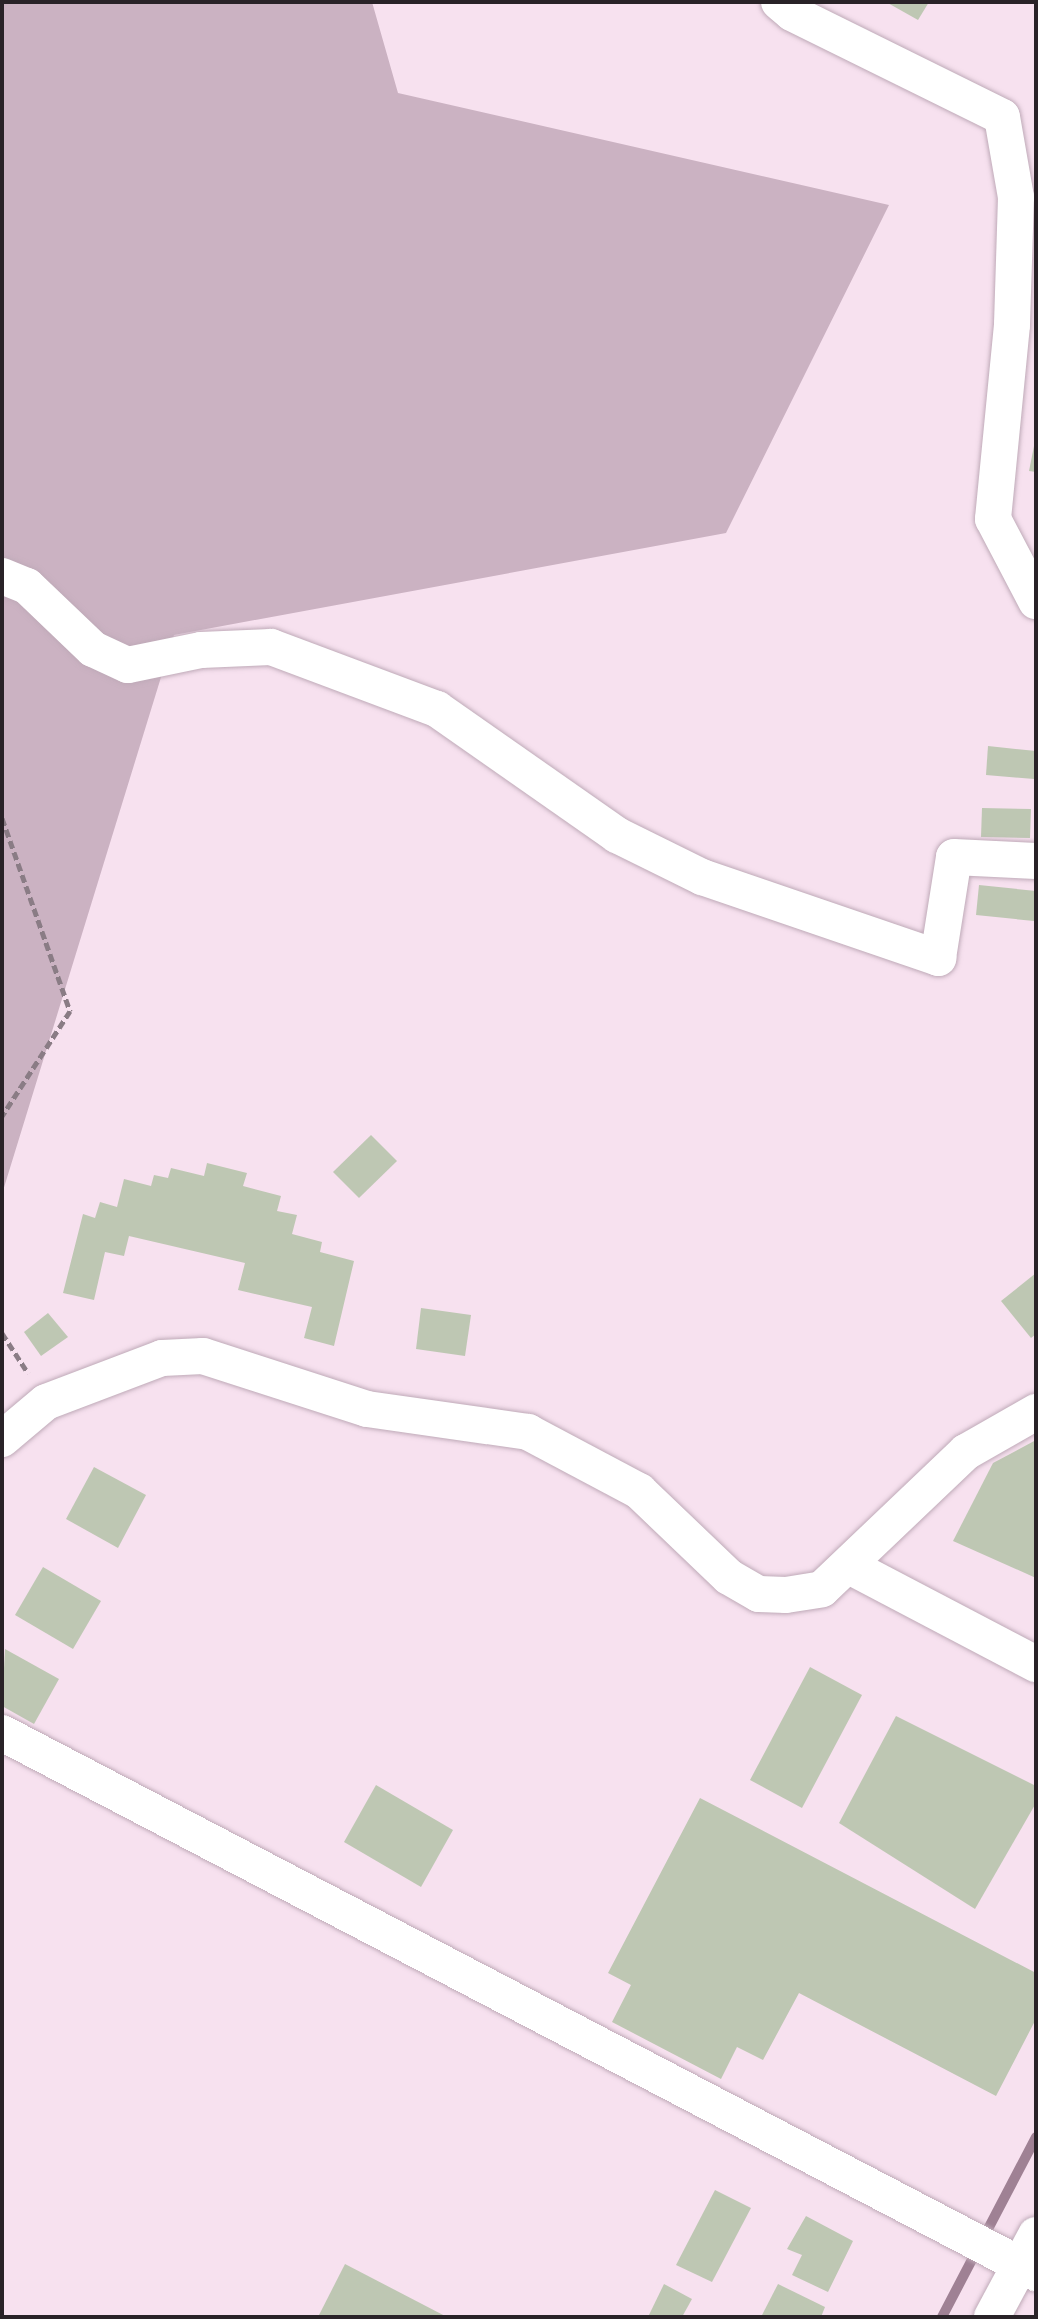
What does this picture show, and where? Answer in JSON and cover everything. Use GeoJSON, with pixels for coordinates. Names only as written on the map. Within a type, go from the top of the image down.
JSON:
{"type":"FeatureCollection","features":[{"type":"Feature","properties":{"kind":"street"},"geometry":{"type":"LineString","coordinates":[[779,2],[792,13],[1002,117],[1026,200],[993,519],[1036,601]]}},
{"type":"Feature","properties":{"kind":"street"},"geometry":{"type":"LineString","coordinates":[[2,576],[27,586],[93,649],[128,665],[201,650],[271,647],[386,688],[437,709],[617,835],[702,877],[938,958],[954,857],[1036,861]]}},
{"type":"Feature","properties":{"kind":"street"},"geometry":{"type":"LineString","coordinates":[[2,1439],[46,1402],[162,1358],[203,1356],[367,1409],[540,1438],[639,1491],[729,1577],[759,1594],[822,1589],[851,1567],[966,1452],[1036,1412]]}},
{"type":"Feature","properties":{"kind":"street"},"geometry":{"type":"LineString","coordinates":[[851,1567],[1036,1664]]}},
{"type":"Feature","properties":{"kind":"street"},"geometry":{"type":"LineString","coordinates":[[2,1733],[1031,2258],[992,2317]]}},
{"type":"Feature","properties":{"kind":"path"},"geometry":{"type":"LineString","coordinates":[[2,818],[70,1011],[2,1116]]}},
{"type":"Feature","properties":{"kind":"path"},"geometry":{"type":"LineString","coordinates":[[2,1333],[46,1402]]}},
{"type":"Feature","properties":{"kind":"shaded area"},"geometry":{"type":"Polygon","coordinates":[[[2,2],[372,2],[398,93],[889,205],[726,533],[174,635],[2,1194],[2,2]]]}},
{"type":"Feature","properties":{"kind":"building"},"geometry":{"type":"Polygon","coordinates":[[[886,2],[929,2],[918,20],[886,2]]]}},
{"type":"Feature","properties":{"kind":"building"},"geometry":{"type":"Polygon","coordinates":[[[1036,436],[1036,472],[1029,471],[1036,436]]]}},
{"type":"Feature","properties":{"kind":"building"},"geometry":{"type":"Polygon","coordinates":[[[988,746],[1036,751],[1034,779],[986,775],[988,746]]]}},
{"type":"Feature","properties":{"kind":"building"},"geometry":{"type":"Polygon","coordinates":[[[982,808],[1031,809],[1030,838],[981,837],[982,808]]]}},
{"type":"Feature","properties":{"kind":"building"},"geometry":{"type":"Polygon","coordinates":[[[979,885],[1036,891],[1034,921],[976,915],[979,885]]]}},
{"type":"Feature","properties":{"kind":"building"},"geometry":{"type":"Polygon","coordinates":[[[371,1135],[397,1161],[359,1198],[333,1172],[371,1135]]]}},
{"type":"Feature","properties":{"kind":"building"},"geometry":{"type":"Polygon","coordinates":[[[207,1163],[247,1173],[243,1186],[281,1196],[277,1211],[297,1215],[292,1234],[322,1242],[320,1252],[354,1261],[334,1346],[304,1338],[312,1307],[238,1290],[245,1263],[129,1236],[124,1256],[105,1252],[94,1300],[63,1293],[83,1214],[95,1218],[100,1202],[117,1207],[124,1179],[151,1186],[154,1175],[168,1178],[171,1168],[204,1176],[207,1163]]]}},
{"type":"Feature","properties":{"kind":"building"},"geometry":{"type":"Polygon","coordinates":[[[1036,1273],[1036,1334],[1031,1338],[1001,1301],[1036,1273]]]}},
{"type":"Feature","properties":{"kind":"building"},"geometry":{"type":"Polygon","coordinates":[[[421,1308],[471,1315],[465,1356],[416,1349],[421,1308]]]}},
{"type":"Feature","properties":{"kind":"building"},"geometry":{"type":"Polygon","coordinates":[[[48,1313],[68,1337],[41,1356],[24,1332],[48,1313]]]}},
{"type":"Feature","properties":{"kind":"building"},"geometry":{"type":"Polygon","coordinates":[[[1036,1440],[1036,1578],[953,1541],[993,1463],[1036,1440]]]}},
{"type":"Feature","properties":{"kind":"building"},"geometry":{"type":"Polygon","coordinates":[[[94,1467],[146,1495],[118,1548],[66,1519],[94,1467]]]}},
{"type":"Feature","properties":{"kind":"building"},"geometry":{"type":"Polygon","coordinates":[[[43,1567],[101,1601],[73,1649],[15,1615],[43,1567]]]}},
{"type":"Feature","properties":{"kind":"building"},"geometry":{"type":"Polygon","coordinates":[[[5,1649],[59,1679],[34,1724],[2,1706],[5,1649]]]}},
{"type":"Feature","properties":{"kind":"building"},"geometry":{"type":"Polygon","coordinates":[[[810,1667],[862,1695],[802,1808],[750,1780],[810,1667]]]}},
{"type":"Feature","properties":{"kind":"building"},"geometry":{"type":"Polygon","coordinates":[[[896,1716],[1036,1786],[1036,1803],[975,1909],[839,1823],[896,1716]]]}},
{"type":"Feature","properties":{"kind":"building"},"geometry":{"type":"Polygon","coordinates":[[[376,1785],[453,1830],[421,1887],[344,1842],[376,1785]]]}},
{"type":"Feature","properties":{"kind":"building"},"geometry":{"type":"Polygon","coordinates":[[[700,1798],[1036,1973],[1036,2019],[996,2096],[799,1993],[763,2060],[737,2047],[721,2079],[612,2022],[631,1985],[608,1973],[700,1798]]]}},
{"type":"Feature","properties":{"kind":"building"},"geometry":{"type":"Polygon","coordinates":[[[715,2190],[751,2208],[712,2282],[676,2265],[715,2190]]]}},
{"type":"Feature","properties":{"kind":"building"},"geometry":{"type":"Polygon","coordinates":[[[806,2216],[853,2241],[828,2292],[792,2275],[802,2255],[787,2249],[806,2216]]]}},
{"type":"Feature","properties":{"kind":"building"},"geometry":{"type":"Polygon","coordinates":[[[345,2264],[447,2317],[318,2317],[345,2264]]]}},
{"type":"Feature","properties":{"kind":"building"},"geometry":{"type":"Polygon","coordinates":[[[664,2284],[692,2299],[682,2317],[648,2317],[664,2284]]]}},
{"type":"Feature","properties":{"kind":"building"},"geometry":{"type":"Polygon","coordinates":[[[778,2284],[825,2307],[821,2317],[761,2317],[778,2284]]]}},
{"type":"Feature","properties":{"kind":"waterway"},"geometry":{"type":"LineString","coordinates":[[942,2317],[1036,2137]]}}]}
